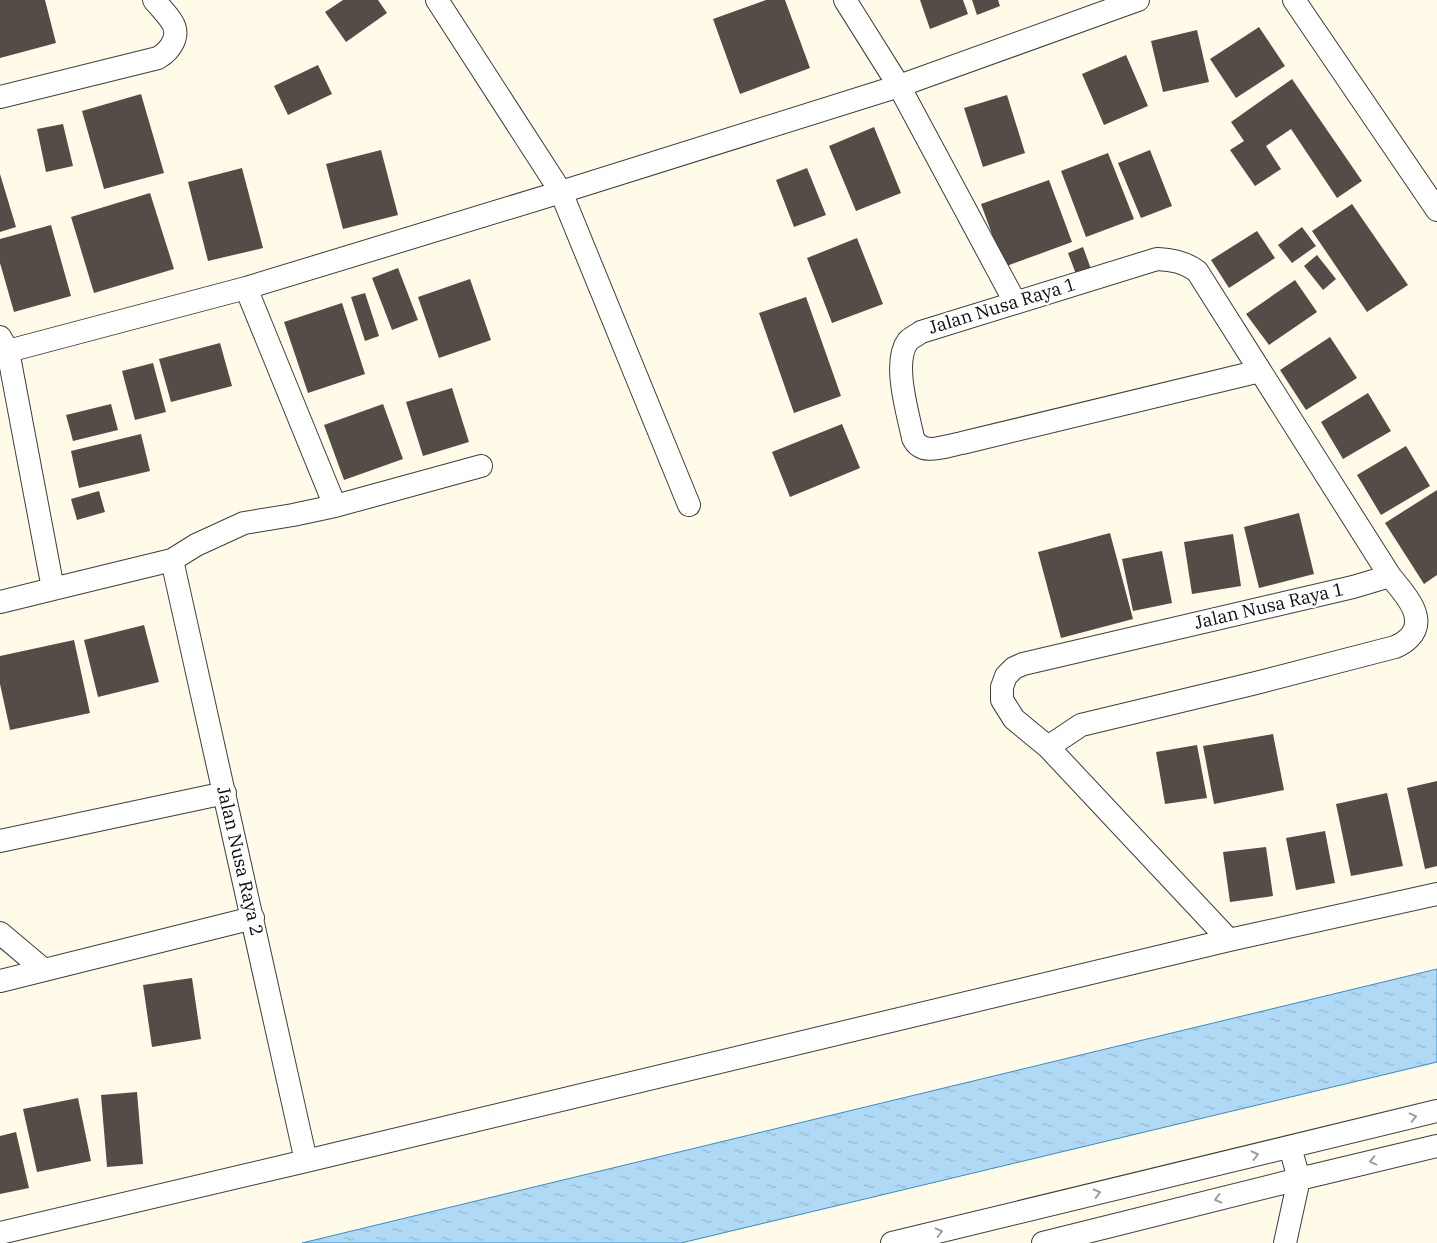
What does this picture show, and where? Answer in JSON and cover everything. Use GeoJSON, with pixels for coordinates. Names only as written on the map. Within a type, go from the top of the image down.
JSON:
{"type":"FeatureCollection","features":[{"type":"Feature","properties":{"kind":"street"},"geometry":{"type":"LineString","coordinates":[[0,97],[158,58],[166,54],[173,45],[175,32],[173,23],[154,0]]}},
{"type":"Feature","properties":{"kind":"street"},"geometry":{"type":"LineString","coordinates":[[437,0],[562,192],[689,505]]}},
{"type":"Feature","properties":{"kind":"street"},"geometry":{"type":"LineString","coordinates":[[845,0],[899,86],[1015,302]]}},
{"type":"Feature","properties":{"kind":"street"},"geometry":{"type":"LineString","coordinates":[[53,589],[4,344],[246,288],[562,192],[899,86],[1138,0]]}},
{"type":"Feature","properties":{"kind":"street"},"geometry":{"type":"LineString","coordinates":[[1294,0],[1437,210]]}},
{"type":"Feature","properties":{"kind":"street","name":"Jalan Nusa Raya 1"},"geometry":{"type":"LineString","coordinates":[[1048,747],[1081,725],[1396,647],[1409,638],[1415,628],[1416,614],[1411,602],[1390,576],[1197,271],[1186,264],[1158,259],[921,332],[908,341],[900,358],[900,370],[913,438],[916,445],[925,450],[1260,371]]}},
{"type":"Feature","properties":{"kind":"street"},"geometry":{"type":"LineString","coordinates":[[246,288],[335,506]]}},
{"type":"Feature","properties":{"kind":"street"},"geometry":{"type":"LineString","coordinates":[[0,602],[172,560],[196,545],[244,522],[293,515],[335,506],[482,466]]}},
{"type":"Feature","properties":{"kind":"street","name":"Jalan Nusa Raya 2"},"geometry":{"type":"LineString","coordinates":[[172,560],[306,1162]]}},
{"type":"Feature","properties":{"kind":"street","name":"Jalan Nusa Raya 1"},"geometry":{"type":"LineString","coordinates":[[1229,940],[1048,747],[1014,719],[1002,700],[1002,687],[1006,676],[1014,668],[1023,664],[1343,589],[1390,576]]}},
{"type":"Feature","properties":{"kind":"street"},"geometry":{"type":"LineString","coordinates":[[0,841],[225,793]]}},
{"type":"Feature","properties":{"kind":"street"},"geometry":{"type":"LineString","coordinates":[[0,1233],[306,1162],[1229,940],[1437,894]]}},
{"type":"Feature","properties":{"kind":"street"},"geometry":{"type":"LineString","coordinates":[[0,981],[252,918]]}},
{"type":"Feature","properties":{"kind":"street"},"geometry":{"type":"LineString","coordinates":[[0,933],[44,970]]}},
{"type":"Feature","properties":{"kind":"street"},"geometry":{"type":"LineString","coordinates":[[892,1243],[1437,1111]]}},
{"type":"Feature","properties":{"kind":"street"},"geometry":{"type":"LineString","coordinates":[[1285,1243],[1299,1179],[1290,1146]]}},
{"type":"Feature","properties":{"kind":"street"},"geometry":{"type":"LineString","coordinates":[[1043,1243],[1437,1146]]}},
{"type":"Feature","properties":{"kind":"water"},"geometry":{"type":"Polygon","coordinates":[[[1437,969],[1437,1062],[681,1243],[302,1243],[1437,969]]]}},
{"type":"Feature","properties":{"kind":"building"},"geometry":{"type":"Polygon","coordinates":[[[0,0],[45,0],[56,43],[0,58],[0,0]]]}},
{"type":"Feature","properties":{"kind":"building"},"geometry":{"type":"Polygon","coordinates":[[[343,0],[378,0],[387,13],[346,42],[325,12],[343,0]]]}},
{"type":"Feature","properties":{"kind":"building"},"geometry":{"type":"Polygon","coordinates":[[[766,0],[785,0],[810,68],[740,94],[713,19],[766,0]]]}},
{"type":"Feature","properties":{"kind":"building"},"geometry":{"type":"Polygon","coordinates":[[[920,0],[963,0],[968,14],[930,29],[920,0]]]}},
{"type":"Feature","properties":{"kind":"building"},"geometry":{"type":"Polygon","coordinates":[[[972,0],[998,0],[1000,6],[977,15],[972,0]]]}},
{"type":"Feature","properties":{"kind":"building"},"geometry":{"type":"Polygon","coordinates":[[[1259,27],[1285,66],[1236,98],[1210,59],[1259,27]]]}},
{"type":"Feature","properties":{"kind":"building"},"geometry":{"type":"Polygon","coordinates":[[[1197,30],[1209,82],[1163,92],[1151,41],[1197,30]]]}},
{"type":"Feature","properties":{"kind":"building"},"geometry":{"type":"Polygon","coordinates":[[[1126,55],[1148,106],[1104,125],[1082,74],[1126,55]]]}},
{"type":"Feature","properties":{"kind":"building"},"geometry":{"type":"Polygon","coordinates":[[[318,65],[332,94],[288,115],[274,86],[318,65]]]}},
{"type":"Feature","properties":{"kind":"building"},"geometry":{"type":"Polygon","coordinates":[[[1292,79],[1362,181],[1337,198],[1291,129],[1266,146],[1281,169],[1255,186],[1230,150],[1244,141],[1231,122],[1292,79]]]}},
{"type":"Feature","properties":{"kind":"building"},"geometry":{"type":"Polygon","coordinates":[[[141,94],[164,173],[104,189],[82,111],[141,94]]]}},
{"type":"Feature","properties":{"kind":"building"},"geometry":{"type":"Polygon","coordinates":[[[1007,95],[1025,153],[983,167],[964,108],[1007,95]]]}},
{"type":"Feature","properties":{"kind":"building"},"geometry":{"type":"Polygon","coordinates":[[[63,124],[73,166],[46,172],[37,129],[63,124]]]}},
{"type":"Feature","properties":{"kind":"building"},"geometry":{"type":"Polygon","coordinates":[[[874,127],[901,193],[856,211],[829,146],[874,127]]]}},
{"type":"Feature","properties":{"kind":"building"},"geometry":{"type":"Polygon","coordinates":[[[381,150],[398,215],[343,229],[326,164],[381,150]]]}},
{"type":"Feature","properties":{"kind":"building"},"geometry":{"type":"Polygon","coordinates":[[[1150,150],[1172,206],[1141,218],[1118,163],[1150,150]]]}},
{"type":"Feature","properties":{"kind":"building"},"geometry":{"type":"Polygon","coordinates":[[[1108,153],[1134,219],[1086,237],[1061,171],[1108,153]]]}},
{"type":"Feature","properties":{"kind":"building"},"geometry":{"type":"Polygon","coordinates":[[[242,168],[263,248],[208,261],[188,182],[242,168]]]}},
{"type":"Feature","properties":{"kind":"building"},"geometry":{"type":"Polygon","coordinates":[[[807,168],[826,215],[794,227],[776,180],[807,168]]]}},
{"type":"Feature","properties":{"kind":"building"},"geometry":{"type":"Polygon","coordinates":[[[0,174],[16,227],[0,232],[0,174]]]}},
{"type":"Feature","properties":{"kind":"building"},"geometry":{"type":"Polygon","coordinates":[[[1049,180],[1072,242],[1004,267],[981,204],[1049,180]]]}},
{"type":"Feature","properties":{"kind":"building"},"geometry":{"type":"Polygon","coordinates":[[[150,193],[174,269],[94,293],[71,217],[150,193]]]}},
{"type":"Feature","properties":{"kind":"building"},"geometry":{"type":"Polygon","coordinates":[[[1352,204],[1408,285],[1367,312],[1312,231],[1352,204]]]}},
{"type":"Feature","properties":{"kind":"building"},"geometry":{"type":"Polygon","coordinates":[[[51,225],[71,296],[14,312],[0,263],[0,239],[51,225]]]}},
{"type":"Feature","properties":{"kind":"building"},"geometry":{"type":"Polygon","coordinates":[[[1302,227],[1316,246],[1292,263],[1278,245],[1302,227]]]}},
{"type":"Feature","properties":{"kind":"building"},"geometry":{"type":"Polygon","coordinates":[[[1257,231],[1275,258],[1229,288],[1211,260],[1257,231]]]}},
{"type":"Feature","properties":{"kind":"building"},"geometry":{"type":"Polygon","coordinates":[[[857,238],[883,304],[832,323],[807,258],[857,238]]]}},
{"type":"Feature","properties":{"kind":"building"},"geometry":{"type":"Polygon","coordinates":[[[1083,247],[1091,269],[1076,274],[1068,253],[1083,247]]]}},
{"type":"Feature","properties":{"kind":"building"},"geometry":{"type":"Polygon","coordinates":[[[1317,255],[1336,279],[1323,290],[1304,266],[1317,255]]]}},
{"type":"Feature","properties":{"kind":"building"},"geometry":{"type":"Polygon","coordinates":[[[398,268],[418,320],[392,330],[372,278],[398,268]]]}},
{"type":"Feature","properties":{"kind":"building"},"geometry":{"type":"Polygon","coordinates":[[[470,279],[491,340],[439,358],[418,297],[470,279]]]}},
{"type":"Feature","properties":{"kind":"building"},"geometry":{"type":"Polygon","coordinates":[[[1295,280],[1317,312],[1269,345],[1246,314],[1295,280]]]}},
{"type":"Feature","properties":{"kind":"building"},"geometry":{"type":"Polygon","coordinates":[[[365,293],[379,336],[365,341],[351,297],[365,293]]]}},
{"type":"Feature","properties":{"kind":"building"},"geometry":{"type":"Polygon","coordinates":[[[806,297],[841,396],[794,413],[759,313],[806,297]]]}},
{"type":"Feature","properties":{"kind":"building"},"geometry":{"type":"Polygon","coordinates":[[[342,303],[365,374],[308,393],[284,322],[342,303]]]}},
{"type":"Feature","properties":{"kind":"building"},"geometry":{"type":"Polygon","coordinates":[[[1330,337],[1357,378],[1306,410],[1280,370],[1330,337]]]}},
{"type":"Feature","properties":{"kind":"building"},"geometry":{"type":"Polygon","coordinates":[[[220,343],[232,386],[171,402],[159,359],[220,343]]]}},
{"type":"Feature","properties":{"kind":"building"},"geometry":{"type":"Polygon","coordinates":[[[153,363],[166,412],[135,420],[122,371],[153,363]]]}},
{"type":"Feature","properties":{"kind":"building"},"geometry":{"type":"Polygon","coordinates":[[[452,388],[469,442],[423,456],[406,402],[452,388]]]}},
{"type":"Feature","properties":{"kind":"building"},"geometry":{"type":"Polygon","coordinates":[[[1368,393],[1391,431],[1343,459],[1321,422],[1368,393]]]}},
{"type":"Feature","properties":{"kind":"building"},"geometry":{"type":"Polygon","coordinates":[[[111,404],[118,430],[73,441],[66,415],[111,404]]]}},
{"type":"Feature","properties":{"kind":"building"},"geometry":{"type":"Polygon","coordinates":[[[383,404],[403,459],[344,480],[324,425],[383,404]]]}},
{"type":"Feature","properties":{"kind":"building"},"geometry":{"type":"Polygon","coordinates":[[[842,424],[860,468],[790,497],[772,452],[842,424]]]}},
{"type":"Feature","properties":{"kind":"building"},"geometry":{"type":"Polygon","coordinates":[[[141,434],[150,471],[79,488],[71,451],[141,434]]]}},
{"type":"Feature","properties":{"kind":"building"},"geometry":{"type":"Polygon","coordinates":[[[1406,446],[1430,486],[1381,515],[1357,475],[1406,446]]]}},
{"type":"Feature","properties":{"kind":"building"},"geometry":{"type":"Polygon","coordinates":[[[1437,490],[1437,575],[1424,584],[1385,523],[1437,490]]]}},
{"type":"Feature","properties":{"kind":"building"},"geometry":{"type":"Polygon","coordinates":[[[99,491],[105,512],[77,520],[71,499],[99,491]]]}},
{"type":"Feature","properties":{"kind":"building"},"geometry":{"type":"Polygon","coordinates":[[[1299,513],[1314,574],[1259,588],[1244,527],[1299,513]]]}},
{"type":"Feature","properties":{"kind":"building"},"geometry":{"type":"Polygon","coordinates":[[[1110,533],[1133,619],[1061,638],[1038,552],[1110,533]]]}},
{"type":"Feature","properties":{"kind":"building"},"geometry":{"type":"Polygon","coordinates":[[[1233,534],[1241,586],[1192,594],[1184,542],[1233,534]]]}},
{"type":"Feature","properties":{"kind":"building"},"geometry":{"type":"Polygon","coordinates":[[[1162,551],[1172,603],[1133,611],[1122,559],[1162,551]]]}},
{"type":"Feature","properties":{"kind":"building"},"geometry":{"type":"Polygon","coordinates":[[[144,625],[159,682],[98,697],[84,640],[144,625]]]}},
{"type":"Feature","properties":{"kind":"building"},"geometry":{"type":"Polygon","coordinates":[[[74,640],[90,713],[10,730],[0,684],[0,656],[74,640]]]}},
{"type":"Feature","properties":{"kind":"building"},"geometry":{"type":"Polygon","coordinates":[[[1273,734],[1284,790],[1214,804],[1203,746],[1273,734]]]}},
{"type":"Feature","properties":{"kind":"building"},"geometry":{"type":"Polygon","coordinates":[[[1197,745],[1207,798],[1165,804],[1156,752],[1197,745]]]}},
{"type":"Feature","properties":{"kind":"building"},"geometry":{"type":"Polygon","coordinates":[[[1437,781],[1437,866],[1425,869],[1407,788],[1437,781]]]}},
{"type":"Feature","properties":{"kind":"building"},"geometry":{"type":"Polygon","coordinates":[[[1387,793],[1403,866],[1351,876],[1336,804],[1387,793]]]}},
{"type":"Feature","properties":{"kind":"building"},"geometry":{"type":"Polygon","coordinates":[[[1325,831],[1335,883],[1296,890],[1286,838],[1325,831]]]}},
{"type":"Feature","properties":{"kind":"building"},"geometry":{"type":"Polygon","coordinates":[[[1266,847],[1273,896],[1230,902],[1223,852],[1266,847]]]}},
{"type":"Feature","properties":{"kind":"building"},"geometry":{"type":"Polygon","coordinates":[[[192,978],[201,1039],[152,1047],[143,985],[192,978]]]}},
{"type":"Feature","properties":{"kind":"building"},"geometry":{"type":"Polygon","coordinates":[[[137,1092],[143,1164],[107,1167],[101,1095],[137,1092]]]}},
{"type":"Feature","properties":{"kind":"building"},"geometry":{"type":"Polygon","coordinates":[[[78,1098],[91,1161],[37,1172],[23,1109],[78,1098]]]}},
{"type":"Feature","properties":{"kind":"building"},"geometry":{"type":"Polygon","coordinates":[[[16,1132],[29,1188],[0,1194],[0,1136],[16,1132]]]}}]}
